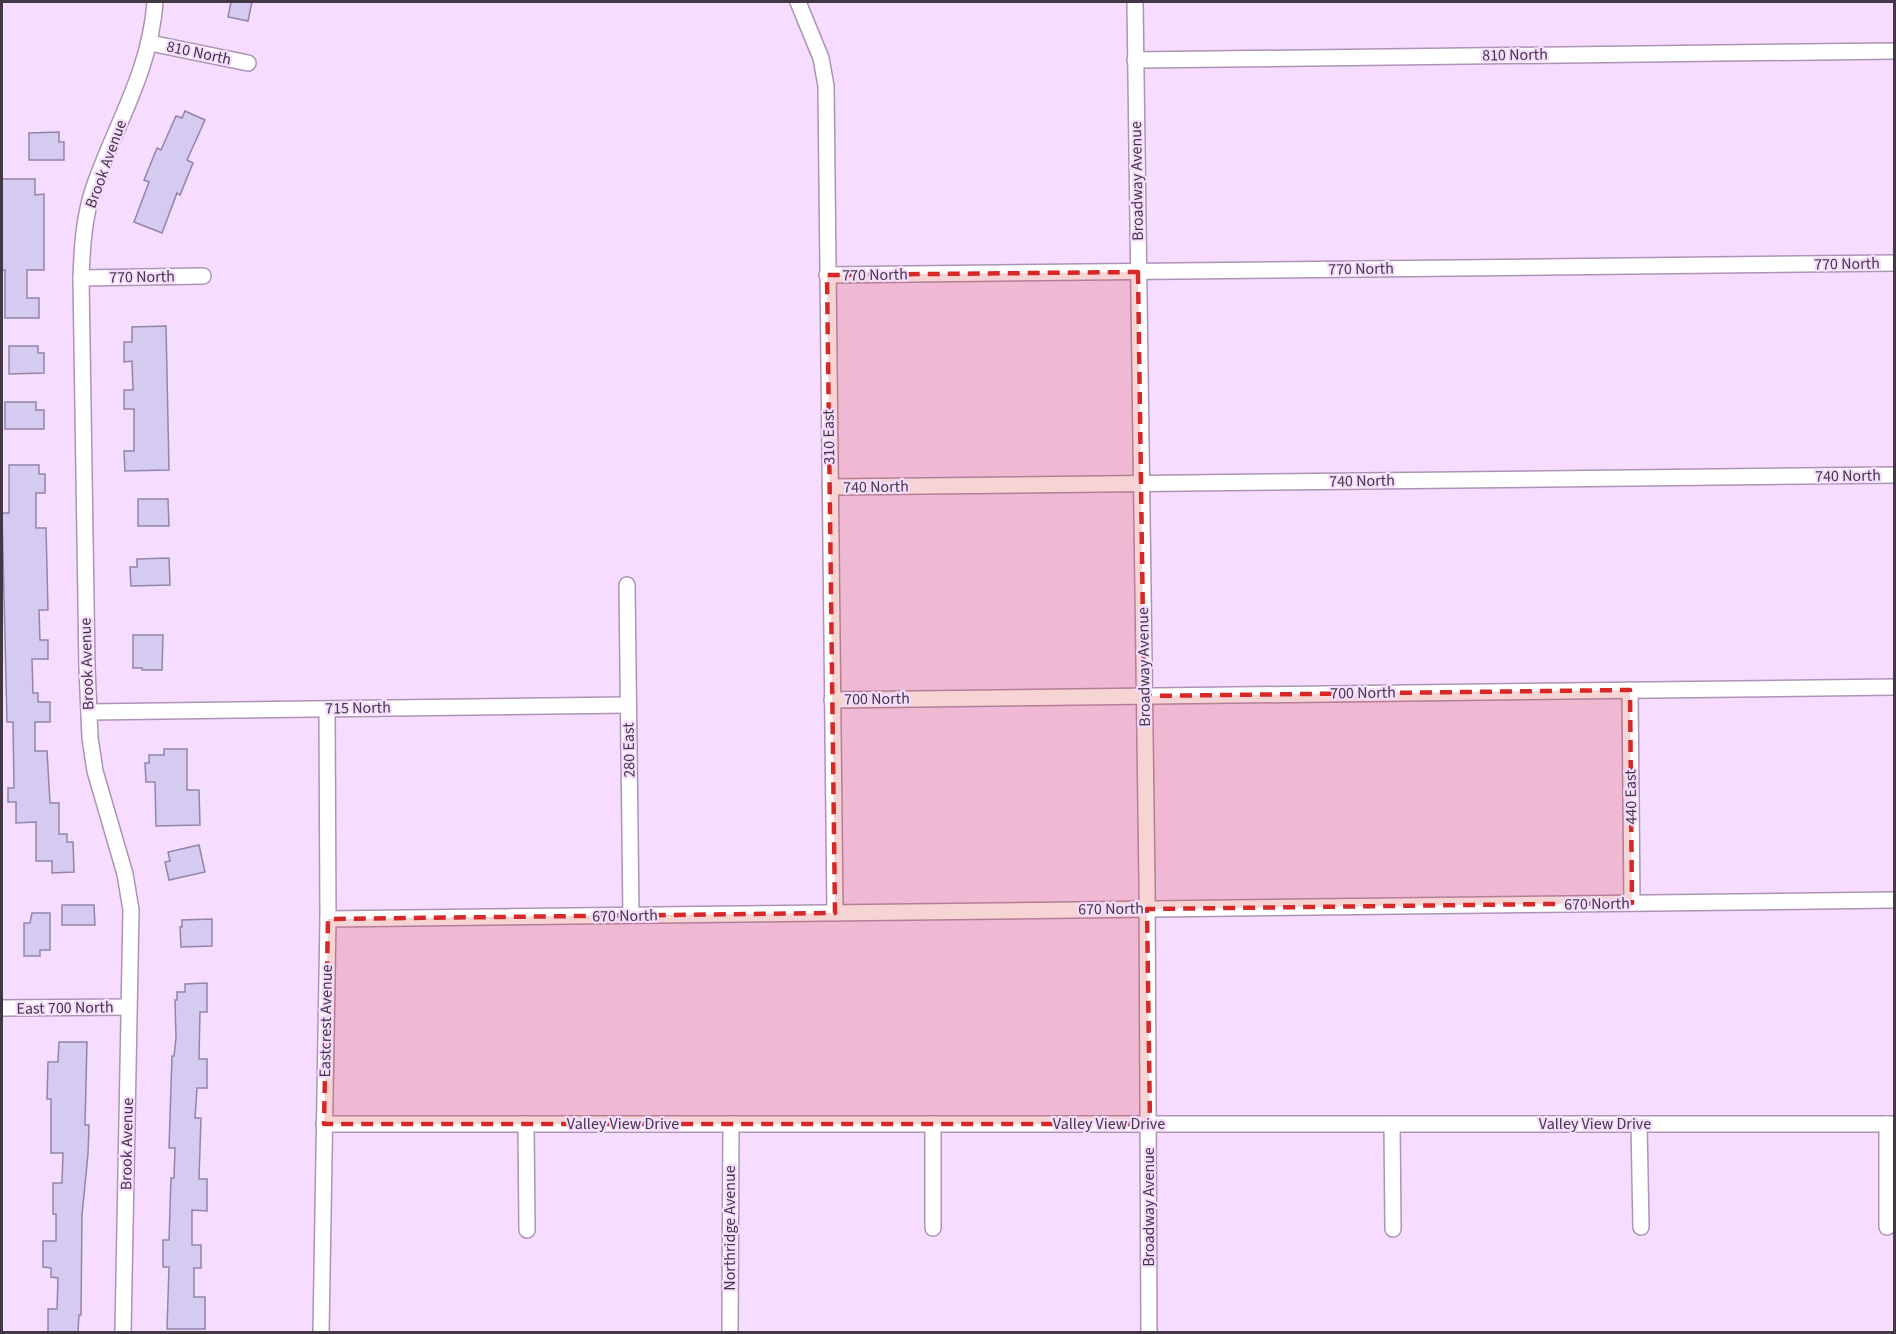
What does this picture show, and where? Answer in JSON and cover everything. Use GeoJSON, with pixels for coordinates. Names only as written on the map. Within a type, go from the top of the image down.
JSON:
{"type":"FeatureCollection","features":[{"type":"Feature","properties":{"kind":"street","name":"Brook Avenue"},"geometry":{"type":"LineString","coordinates":[[123,1332],[131,930],[129,892],[95,771],[89,712],[81,278],[84,229],[94,188],[142,72],[150,43],[155,2]]}},
{"type":"Feature","properties":{"kind":"street","name":"310 East"},"geometry":{"type":"LineString","coordinates":[[798,2],[818,49],[825,76],[835,913]]}},
{"type":"Feature","properties":{"kind":"street","name":"Broadway Avenue"},"geometry":{"type":"LineString","coordinates":[[1135,2],[1147,909],[1149,1332]]}},
{"type":"Feature","properties":{"kind":"street","name":"810 North"},"geometry":{"type":"LineString","coordinates":[[150,43],[248,63]]}},
{"type":"Feature","properties":{"kind":"street","name":"810 North"},"geometry":{"type":"LineString","coordinates":[[1135,60],[1894,51]]}},
{"type":"Feature","properties":{"kind":"street","name":"770 North"},"geometry":{"type":"LineString","coordinates":[[827,276],[1894,263]]}},
{"type":"Feature","properties":{"kind":"street","name":"770 North"},"geometry":{"type":"LineString","coordinates":[[81,278],[203,276]]}},
{"type":"Feature","properties":{"kind":"street","name":"740 North"},"geometry":{"type":"LineString","coordinates":[[830,487],[1894,475]]}},
{"type":"Feature","properties":{"kind":"street","name":"280 East"},"geometry":{"type":"LineString","coordinates":[[627,585],[631,915]]}},
{"type":"Feature","properties":{"kind":"street","name":"700 North"},"geometry":{"type":"LineString","coordinates":[[832,700],[1894,687]]}},
{"type":"Feature","properties":{"kind":"street","name":"440 East"},"geometry":{"type":"LineString","coordinates":[[1630,690],[1632,903]]}},
{"type":"Feature","properties":{"kind":"street","name":"715 North"},"geometry":{"type":"LineString","coordinates":[[89,712],[628,705]]}},
{"type":"Feature","properties":{"kind":"street","name":"Eastcrest Avenue"},"geometry":{"type":"LineString","coordinates":[[321,1332],[328,919],[327,709]]}},
{"type":"Feature","properties":{"kind":"street","name":"670 North"},"geometry":{"type":"LineString","coordinates":[[328,919],[1894,900]]}},
{"type":"Feature","properties":{"kind":"street","name":"East 700 North"},"geometry":{"type":"LineString","coordinates":[[2,1008],[129,1007]]}},
{"type":"Feature","properties":{"kind":"street","name":"Valley View Drive"},"geometry":{"type":"LineString","coordinates":[[324,1124],[1891,1124]]}},
{"type":"Feature","properties":{"kind":"street"},"geometry":{"type":"LineString","coordinates":[[526,1124],[527,1230]]}},
{"type":"Feature","properties":{"kind":"street","name":"Northridge Avenue"},"geometry":{"type":"LineString","coordinates":[[730,1124],[730,1332]]}},
{"type":"Feature","properties":{"kind":"street"},"geometry":{"type":"LineString","coordinates":[[933,1124],[933,1228]]}},
{"type":"Feature","properties":{"kind":"street"},"geometry":{"type":"LineString","coordinates":[[1392,1124],[1393,1229]]}},
{"type":"Feature","properties":{"kind":"street"},"geometry":{"type":"LineString","coordinates":[[1639,1124],[1641,1227]]}},
{"type":"Feature","properties":{"kind":"street"},"geometry":{"type":"LineString","coordinates":[[1887,1227],[1891,1124]]}},
{"type":"Feature","properties":{"kind":"highlighted area"},"geometry":{"type":"Polygon","coordinates":[[[1138,272],[1144,696],[1630,690],[1632,903],[1147,909],[1150,1124],[324,1124],[328,919],[835,913],[827,275],[1138,272]]]}},
{"type":"Feature","properties":{"kind":"building"},"geometry":{"type":"Polygon","coordinates":[[[231,2],[252,2],[248,21],[228,17],[231,2]]]}},
{"type":"Feature","properties":{"kind":"building"},"geometry":{"type":"Polygon","coordinates":[[[185,111],[205,120],[187,160],[193,163],[180,195],[177,193],[162,233],[134,222],[149,182],[144,180],[157,148],[161,150],[176,116],[182,118],[185,111]]]}},
{"type":"Feature","properties":{"kind":"building"},"geometry":{"type":"Polygon","coordinates":[[[59,132],[59,142],[64,142],[64,160],[29,160],[29,133],[59,132]]]}},
{"type":"Feature","properties":{"kind":"building"},"geometry":{"type":"Polygon","coordinates":[[[2,179],[35,179],[35,195],[44,194],[44,270],[27,270],[27,298],[39,298],[39,318],[5,318],[5,270],[2,270],[2,179]]]}},
{"type":"Feature","properties":{"kind":"building"},"geometry":{"type":"Polygon","coordinates":[[[166,326],[169,470],[125,471],[124,451],[134,451],[134,409],[124,409],[124,390],[133,390],[132,361],[124,362],[124,342],[132,342],[132,327],[166,326]]]}},
{"type":"Feature","properties":{"kind":"building"},"geometry":{"type":"Polygon","coordinates":[[[9,346],[38,346],[38,353],[44,353],[44,373],[9,374],[9,346]]]}},
{"type":"Feature","properties":{"kind":"building"},"geometry":{"type":"Polygon","coordinates":[[[5,402],[36,402],[36,410],[44,410],[44,429],[5,429],[5,402]]]}},
{"type":"Feature","properties":{"kind":"building"},"geometry":{"type":"Polygon","coordinates":[[[9,465],[39,465],[39,474],[45,474],[45,493],[36,493],[36,528],[46,528],[48,610],[39,610],[40,640],[48,640],[48,659],[32,659],[33,693],[38,693],[38,702],[50,702],[50,722],[35,722],[35,751],[47,751],[50,803],[59,803],[59,834],[67,834],[67,842],[73,842],[74,872],[52,873],[52,861],[36,861],[36,822],[16,823],[16,802],[8,802],[8,788],[14,788],[13,722],[7,722],[2,513],[9,513],[9,465]]]}},
{"type":"Feature","properties":{"kind":"building"},"geometry":{"type":"Polygon","coordinates":[[[138,499],[168,499],[169,526],[138,526],[138,499]]]}},
{"type":"Feature","properties":{"kind":"building"},"geometry":{"type":"Polygon","coordinates":[[[169,558],[170,585],[131,586],[130,567],[137,567],[137,559],[169,558]]]}},
{"type":"Feature","properties":{"kind":"building"},"geometry":{"type":"Polygon","coordinates":[[[133,635],[163,635],[162,670],[133,668],[133,635]]]}},
{"type":"Feature","properties":{"kind":"building"},"geometry":{"type":"Polygon","coordinates":[[[164,749],[187,749],[187,790],[199,790],[200,825],[156,826],[155,782],[146,782],[145,763],[149,763],[149,755],[164,755],[164,749]]]}},
{"type":"Feature","properties":{"kind":"building"},"geometry":{"type":"Polygon","coordinates":[[[199,845],[205,872],[169,880],[165,862],[170,861],[168,852],[199,845]]]}},
{"type":"Feature","properties":{"kind":"building"},"geometry":{"type":"Polygon","coordinates":[[[62,905],[94,905],[95,925],[62,925],[62,905]]]}},
{"type":"Feature","properties":{"kind":"building"},"geometry":{"type":"Polygon","coordinates":[[[32,913],[50,913],[50,950],[40,950],[40,956],[24,956],[24,923],[30,923],[32,913]]]}},
{"type":"Feature","properties":{"kind":"building"},"geometry":{"type":"Polygon","coordinates":[[[212,919],[212,946],[181,947],[182,920],[212,919]]]}},
{"type":"Feature","properties":{"kind":"building"},"geometry":{"type":"Polygon","coordinates":[[[207,983],[207,1012],[200,1012],[199,1059],[207,1059],[207,1088],[197,1088],[195,1118],[201,1118],[199,1179],[207,1179],[207,1211],[192,1210],[192,1245],[201,1245],[201,1268],[194,1268],[194,1297],[205,1297],[205,1329],[167,1329],[169,1267],[163,1267],[163,1240],[169,1240],[171,1178],[174,1178],[175,1148],[169,1148],[172,1056],[174,1056],[176,1038],[175,1000],[177,1000],[177,992],[185,992],[185,984],[207,983]]]}},
{"type":"Feature","properties":{"kind":"building"},"geometry":{"type":"Polygon","coordinates":[[[59,1042],[87,1042],[85,1125],[89,1125],[82,1215],[81,1315],[79,1315],[78,1332],[48,1332],[48,1309],[57,1309],[58,1278],[51,1277],[51,1268],[43,1267],[43,1241],[56,1241],[53,1183],[62,1183],[63,1153],[51,1153],[51,1099],[47,1099],[48,1062],[58,1062],[59,1042]]]}}]}
